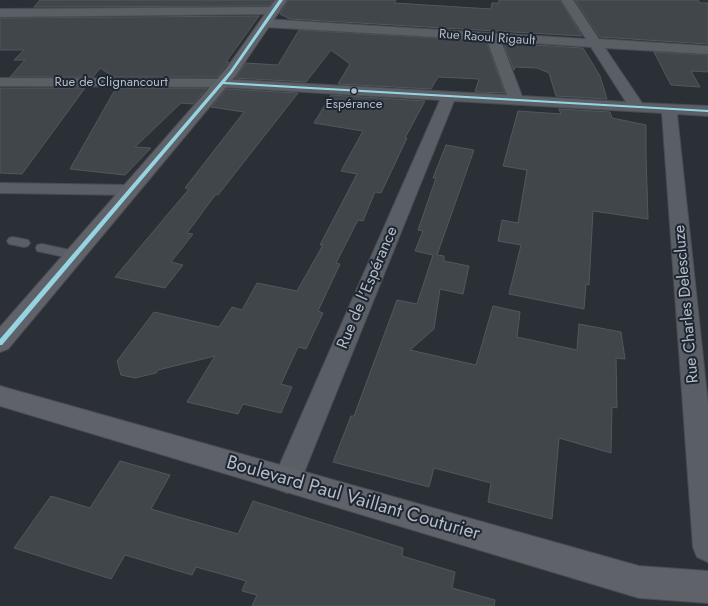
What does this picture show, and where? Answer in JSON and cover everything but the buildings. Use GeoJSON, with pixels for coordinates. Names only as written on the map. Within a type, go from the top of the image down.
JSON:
{"type":"FeatureCollection","features":[{"type":"Feature","properties":{"kind":"street"},"geometry":{"type":"LineString","coordinates":[[15,0],[15,12]]}},
{"type":"Feature","properties":{"kind":"street"},"geometry":{"type":"LineString","coordinates":[[0,343],[221,83],[281,0]]}},
{"type":"Feature","properties":{"kind":"street"},"geometry":{"type":"LineString","coordinates":[[567,0],[638,107]]}},
{"type":"Feature","properties":{"kind":"street"},"geometry":{"type":"LineString","coordinates":[[0,13],[274,11]]}},
{"type":"Feature","properties":{"kind":"street","name":"Rue Raoul Rigault"},"geometry":{"type":"LineString","coordinates":[[265,23],[597,45],[708,50]]}},
{"type":"Feature","properties":{"kind":"street"},"geometry":{"type":"LineString","coordinates":[[493,38],[516,100]]}},
{"type":"Feature","properties":{"kind":"street","name":"Rue de Clignancourt"},"geometry":{"type":"LineString","coordinates":[[0,82],[221,83],[708,111]]}},
{"type":"Feature","properties":{"kind":"street","name":"Rue de l'Espérance"},"geometry":{"type":"LineString","coordinates":[[287,480],[449,96]]}},
{"type":"Feature","properties":{"kind":"street","name":"Rue Charles Delescluze"},"geometry":{"type":"LineString","coordinates":[[669,109],[708,547]]}},
{"type":"Feature","properties":{"kind":"street"},"geometry":{"type":"LineString","coordinates":[[0,188],[129,190]]}},
{"type":"Feature","properties":{"kind":"street","name":"Boulevard Paul Vaillant Couturier"},"geometry":{"type":"LineString","coordinates":[[0,396],[639,582],[708,587]]}},
{"type":"Feature","properties":{"kind":"lane"},"geometry":{"type":"LineString","coordinates":[[42,248],[74,255]]}},
{"type":"Feature","properties":{"kind":"transit line"},"geometry":{"type":"LineString","coordinates":[[0,343],[231,72],[281,0]]}},
{"type":"Feature","properties":{"kind":"transit line"},"geometry":{"type":"LineString","coordinates":[[221,83],[708,111]]}},
{"type":"Feature","properties":{"kind":"place","name":"Espérance"},"geometry":{"type":"Point","coordinates":[354,91]}}]}
